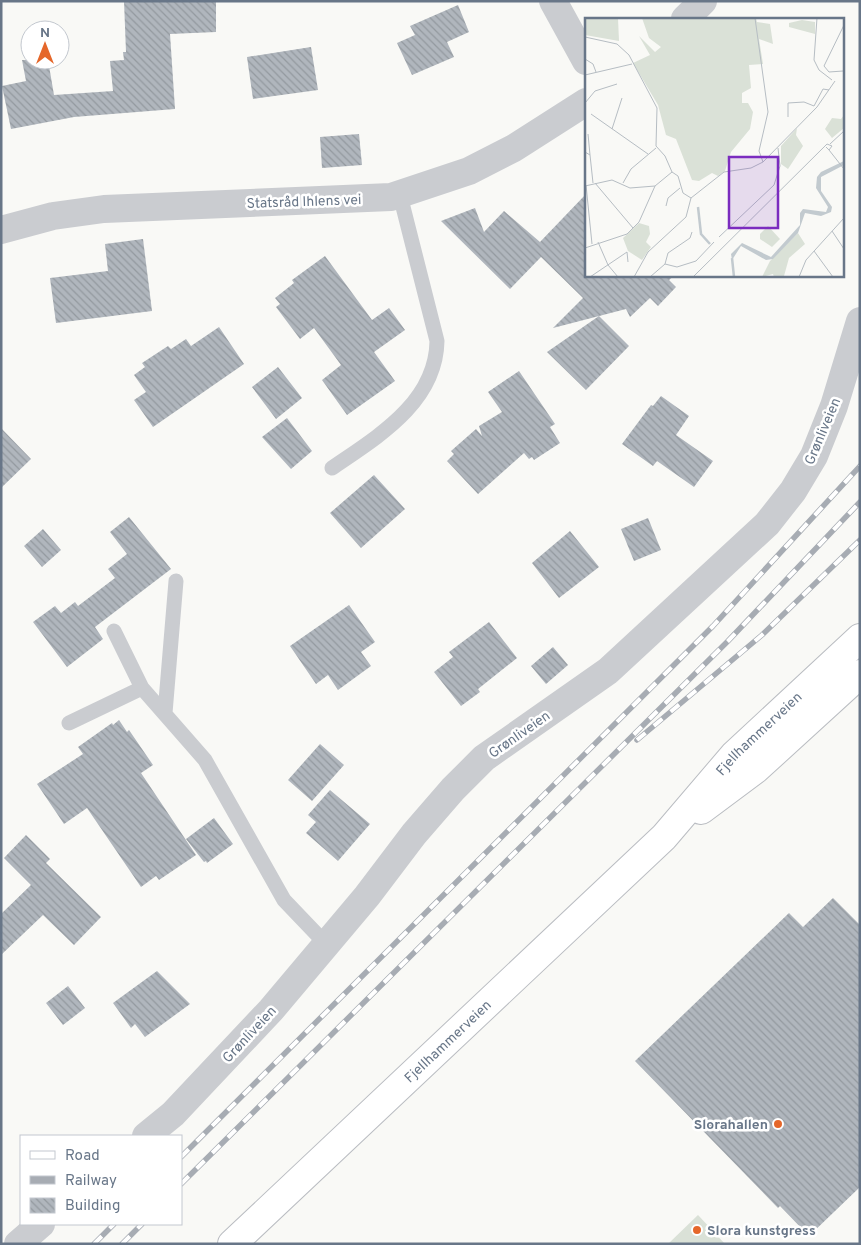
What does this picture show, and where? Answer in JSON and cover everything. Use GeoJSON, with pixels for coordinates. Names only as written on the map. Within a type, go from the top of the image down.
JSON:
{"type":"FeatureCollection","features":[{"type":"Feature","properties":{"kind":"main road","name":"Fjellhammerveien"},"geometry":{"type":"LineString","coordinates":[[232,1244],[664,837],[734,755],[860,638]]}},
{"type":"Feature","properties":{"kind":"main road","name":"Fjellhammerveien"},"geometry":{"type":"LineString","coordinates":[[664,837],[756,770],[860,674]]}},
{"type":"Feature","properties":{"kind":"street"},"geometry":{"type":"LineString","coordinates":[[553,1],[585,60]]}},
{"type":"Feature","properties":{"kind":"street"},"geometry":{"type":"LineString","coordinates":[[687,18],[704,1]]}},
{"type":"Feature","properties":{"kind":"street","name":"Statsråd Ihlens vei"},"geometry":{"type":"LineString","coordinates":[[1,230],[53,216],[104,209],[365,199],[400,195],[469,171],[514,148],[585,103]]}},
{"type":"Feature","properties":{"kind":"street","name":"Grønliveien"},"geometry":{"type":"LineString","coordinates":[[147,1135],[173,1114],[265,1017],[327,945],[414,834],[452,789],[484,758],[608,671],[767,524],[793,491],[814,456],[834,406],[860,321]]}},
{"type":"Feature","properties":{"kind":"street"},"geometry":{"type":"LineString","coordinates":[[18,1244],[40,1225]]}},
{"type":"Feature","properties":{"kind":"lane"},"geometry":{"type":"LineString","coordinates":[[332,468],[378,436],[412,405],[429,380],[436,359],[437,341],[400,195]]}},
{"type":"Feature","properties":{"kind":"lane"},"geometry":{"type":"LineString","coordinates":[[164,713],[176,581]]}},
{"type":"Feature","properties":{"kind":"lane"},"geometry":{"type":"LineString","coordinates":[[114,631],[142,688],[204,760],[284,900],[327,945]]}},
{"type":"Feature","properties":{"kind":"lane"},"geometry":{"type":"LineString","coordinates":[[69,724],[142,688]]}},
{"type":"Feature","properties":{"kind":"shaded area","name":"Slora kunstgress"},"geometry":{"type":"Polygon","coordinates":[[[698,1215],[725,1244],[668,1244],[698,1215]]]}},
{"type":"Feature","properties":{"kind":"building"},"geometry":{"type":"Polygon","coordinates":[[[124,1],[216,1],[216,32],[170,34],[175,109],[74,117],[11,129],[2,86],[26,81],[24,70],[50,70],[54,95],[113,91],[110,61],[124,60],[123,52],[126,52],[124,1]]]}},
{"type":"Feature","properties":{"kind":"building"},"geometry":{"type":"Polygon","coordinates":[[[458,5],[469,32],[447,42],[454,57],[412,75],[397,43],[415,35],[410,26],[458,5]]]}},
{"type":"Feature","properties":{"kind":"building"},"geometry":{"type":"Polygon","coordinates":[[[311,47],[318,90],[253,99],[247,57],[311,47]]]}},
{"type":"Feature","properties":{"kind":"building"},"geometry":{"type":"Polygon","coordinates":[[[359,134],[362,165],[322,168],[320,137],[359,134]]]}},
{"type":"Feature","properties":{"kind":"building"},"geometry":{"type":"Polygon","coordinates":[[[585,195],[585,276],[674,276],[669,280],[676,287],[658,306],[650,298],[630,317],[626,309],[553,328],[583,298],[541,257],[510,289],[441,221],[475,208],[484,232],[504,211],[540,242],[585,195]]]}},
{"type":"Feature","properties":{"kind":"building"},"geometry":{"type":"Polygon","coordinates":[[[143,239],[152,311],[56,323],[50,278],[108,271],[105,244],[143,239]]]}},
{"type":"Feature","properties":{"kind":"building"},"geometry":{"type":"Polygon","coordinates":[[[325,256],[372,320],[389,308],[405,330],[374,352],[395,381],[347,415],[322,380],[341,365],[314,328],[300,339],[276,307],[280,304],[275,298],[294,283],[292,280],[325,256]]]}},
{"type":"Feature","properties":{"kind":"building"},"geometry":{"type":"Polygon","coordinates":[[[599,316],[629,346],[586,390],[547,352],[599,316]]]}},
{"type":"Feature","properties":{"kind":"building"},"geometry":{"type":"Polygon","coordinates":[[[219,327],[244,364],[153,427],[134,400],[146,392],[134,375],[145,367],[142,363],[168,346],[171,349],[186,339],[191,346],[219,327]]]}},
{"type":"Feature","properties":{"kind":"building"},"geometry":{"type":"Polygon","coordinates":[[[278,367],[302,398],[276,419],[252,387],[278,367]]]}},
{"type":"Feature","properties":{"kind":"building"},"geometry":{"type":"Polygon","coordinates":[[[519,371],[555,424],[550,427],[560,443],[534,460],[532,457],[529,459],[524,453],[478,494],[447,461],[454,454],[451,451],[476,429],[482,436],[479,426],[502,412],[488,392],[519,371]]]}},
{"type":"Feature","properties":{"kind":"building"},"geometry":{"type":"Polygon","coordinates":[[[661,396],[689,416],[676,435],[713,461],[694,487],[657,461],[653,466],[622,444],[651,405],[653,406],[661,396]]]}},
{"type":"Feature","properties":{"kind":"building"},"geometry":{"type":"Polygon","coordinates":[[[287,418],[312,451],[291,469],[262,437],[287,418]]]}},
{"type":"Feature","properties":{"kind":"building"},"geometry":{"type":"Polygon","coordinates":[[[1,428],[31,459],[1,488],[1,428]]]}},
{"type":"Feature","properties":{"kind":"building"},"geometry":{"type":"Polygon","coordinates":[[[374,475],[405,509],[361,548],[330,513],[374,475]]]}},
{"type":"Feature","properties":{"kind":"building"},"geometry":{"type":"Polygon","coordinates":[[[129,517],[171,569],[95,627],[103,639],[67,667],[33,622],[55,606],[61,613],[75,602],[78,606],[115,578],[108,569],[127,554],[110,532],[129,517]]]}},
{"type":"Feature","properties":{"kind":"building"},"geometry":{"type":"Polygon","coordinates":[[[648,518],[661,550],[634,561],[621,529],[648,518]]]}},
{"type":"Feature","properties":{"kind":"building"},"geometry":{"type":"Polygon","coordinates":[[[43,529],[61,550],[42,567],[24,546],[43,529]]]}},
{"type":"Feature","properties":{"kind":"building"},"geometry":{"type":"Polygon","coordinates":[[[570,531],[599,567],[559,598],[532,563],[570,531]]]}},
{"type":"Feature","properties":{"kind":"building"},"geometry":{"type":"Polygon","coordinates":[[[349,605],[375,642],[361,652],[371,666],[338,690],[328,675],[316,684],[290,646],[349,605]]]}},
{"type":"Feature","properties":{"kind":"building"},"geometry":{"type":"Polygon","coordinates":[[[489,622],[517,658],[478,689],[480,692],[461,706],[434,672],[453,657],[449,652],[489,622]]]}},
{"type":"Feature","properties":{"kind":"building"},"geometry":{"type":"Polygon","coordinates":[[[553,647],[568,665],[546,684],[531,666],[553,647]]]}},
{"type":"Feature","properties":{"kind":"building"},"geometry":{"type":"Polygon","coordinates":[[[119,720],[127,732],[129,730],[153,765],[141,773],[196,855],[159,880],[156,876],[141,887],[87,808],[64,824],[37,784],[83,754],[78,747],[119,720]]]}},
{"type":"Feature","properties":{"kind":"building"},"geometry":{"type":"Polygon","coordinates":[[[320,744],[344,765],[312,801],[288,780],[320,744]]]}},
{"type":"Feature","properties":{"kind":"building"},"geometry":{"type":"Polygon","coordinates":[[[330,790],[370,824],[338,861],[306,833],[316,822],[308,815],[330,790]]]}},
{"type":"Feature","properties":{"kind":"building"},"geometry":{"type":"Polygon","coordinates":[[[214,818],[233,844],[207,863],[206,861],[204,862],[186,839],[214,818]]]}},
{"type":"Feature","properties":{"kind":"building"},"geometry":{"type":"Polygon","coordinates":[[[26,835],[50,859],[46,863],[101,917],[74,945],[43,915],[1,955],[1,914],[31,885],[4,858],[26,835]]]}},
{"type":"Feature","properties":{"kind":"building","name":"Slorahallen"},"geometry":{"type":"Polygon","coordinates":[[[833,898],[860,925],[860,1187],[809,1236],[780,1206],[778,1208],[635,1061],[789,913],[803,927],[833,898]]]}},
{"type":"Feature","properties":{"kind":"building"},"geometry":{"type":"Polygon","coordinates":[[[157,971],[190,1004],[145,1037],[135,1024],[131,1028],[113,1003],[157,971]]]}},
{"type":"Feature","properties":{"kind":"building"},"geometry":{"type":"Polygon","coordinates":[[[68,986],[85,1008],[63,1025],[46,1003],[68,986]]]}},
{"type":"Feature","properties":{"kind":"railway"},"geometry":{"type":"LineString","coordinates":[[182,1156],[713,626],[860,466]]}},
{"type":"Feature","properties":{"kind":"railway"},"geometry":{"type":"LineString","coordinates":[[182,1183],[728,641],[860,502]]}},
{"type":"Feature","properties":{"kind":"railway"},"geometry":{"type":"LineString","coordinates":[[637,740],[762,635],[860,540]]}},
{"type":"Feature","properties":{"kind":"railway"},"geometry":{"type":"LineString","coordinates":[[94,1244],[113,1225]]}},
{"type":"Feature","properties":{"kind":"railway"},"geometry":{"type":"LineString","coordinates":[[122,1244],[141,1225]]}},
{"type":"Feature","properties":{"kind":"place","name":"Slorahallen"},"geometry":{"type":"Point","coordinates":[778,1124]}},
{"type":"Feature","properties":{"kind":"place","name":"Slora kunstgress"},"geometry":{"type":"Point","coordinates":[697,1230]}}]}
